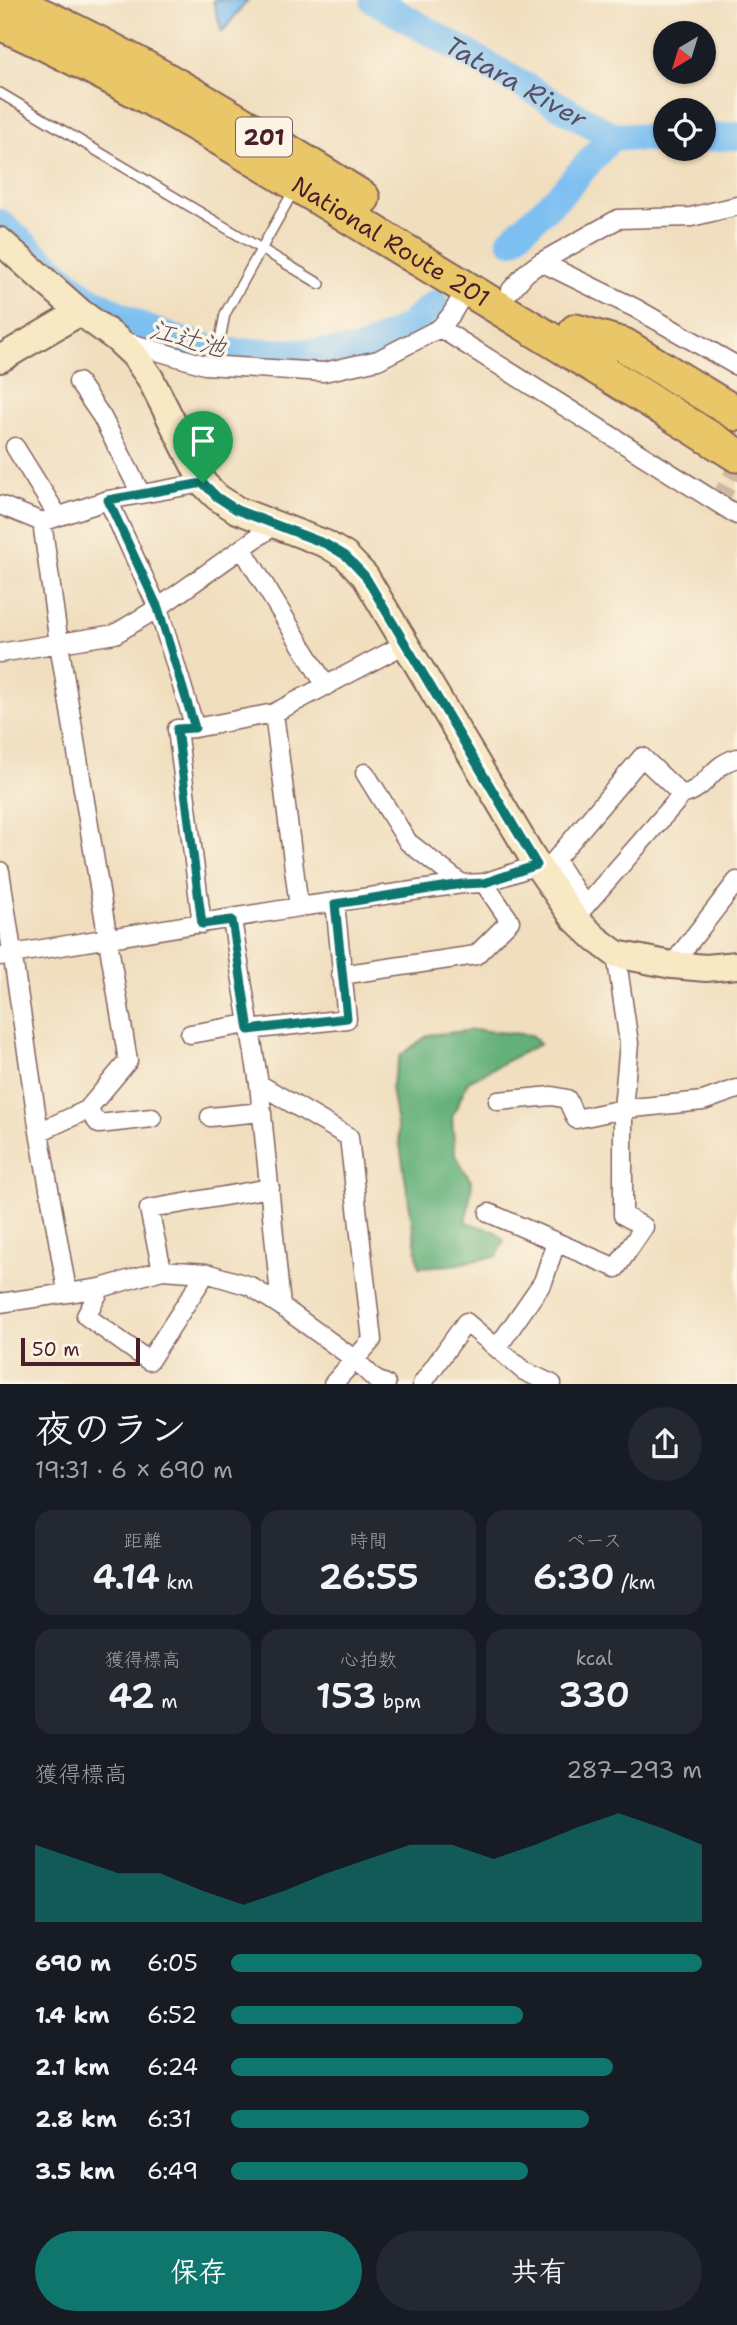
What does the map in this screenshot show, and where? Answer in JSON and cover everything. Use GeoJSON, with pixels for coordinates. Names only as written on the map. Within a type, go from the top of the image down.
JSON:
{"type":"FeatureCollection","features":[{"type":"Feature","properties":{"kind":"highway","name":"National Route 201"},"geometry":{"type":"LineString","coordinates":[[8,0],[52,19],[160,76],[283,148],[511,290],[562,335],[737,455]]}},
{"type":"Feature","properties":{"kind":"highway","name":"National Route 201"},"geometry":{"type":"LineString","coordinates":[[0,23],[145,95],[467,288],[562,335],[737,429]]}},
{"type":"Feature","properties":{"kind":"highway","name":"201"},"geometry":{"type":"LineString","coordinates":[[562,335],[624,345],[737,414]]}},
{"type":"Feature","properties":{"kind":"highway","name":"201"},"geometry":{"type":"LineString","coordinates":[[562,335],[624,398],[737,472]]}},
{"type":"Feature","properties":{"kind":"street"},"geometry":{"type":"LineString","coordinates":[[511,290],[526,273],[541,262],[618,219],[691,217],[737,205]]}},
{"type":"Feature","properties":{"kind":"street"},"geometry":{"type":"LineString","coordinates":[[0,242],[134,355],[150,378],[203,483],[217,497],[237,510],[326,544],[346,556],[365,576],[537,865],[579,912]]}},
{"type":"Feature","properties":{"kind":"street"},"geometry":{"type":"LineString","coordinates":[[541,262],[635,308],[737,366]]}},
{"type":"Feature","properties":{"kind":"street"},"geometry":{"type":"LineString","coordinates":[[117,339],[205,365],[324,372],[378,360],[440,328],[467,288]]}},
{"type":"Feature","properties":{"kind":"street"},"geometry":{"type":"LineString","coordinates":[[0,359],[80,312]]}},
{"type":"Feature","properties":{"kind":"street"},"geometry":{"type":"LineString","coordinates":[[440,328],[737,515]]}},
{"type":"Feature","properties":{"kind":"street"},"geometry":{"type":"LineString","coordinates":[[78,382],[102,417],[141,494]]}},
{"type":"Feature","properties":{"kind":"street"},"geometry":{"type":"LineString","coordinates":[[15,447],[50,519],[59,644],[128,1061],[88,1110],[38,1132]]}},
{"type":"Feature","properties":{"kind":"street"},"geometry":{"type":"LineString","coordinates":[[0,505],[50,519],[108,500],[203,483]]}},
{"type":"Feature","properties":{"kind":"street"},"geometry":{"type":"LineString","coordinates":[[108,500],[158,608],[195,728]]}},
{"type":"Feature","properties":{"kind":"street"},"geometry":{"type":"LineString","coordinates":[[0,653],[115,634],[158,608],[276,524]]}},
{"type":"Feature","properties":{"kind":"street"},"geometry":{"type":"LineString","coordinates":[[242,548],[326,686]]}},
{"type":"Feature","properties":{"kind":"street"},"geometry":{"type":"LineString","coordinates":[[202,924],[177,729],[274,713],[405,644]]}},
{"type":"Feature","properties":{"kind":"street"},"geometry":{"type":"LineString","coordinates":[[274,713],[299,907]]}},
{"type":"Feature","properties":{"kind":"street"},"geometry":{"type":"LineString","coordinates":[[682,795],[642,757],[555,860],[579,912],[596,939],[616,954],[672,965],[706,968],[737,965]]}},
{"type":"Feature","properties":{"kind":"street"},"geometry":{"type":"LineString","coordinates":[[579,912],[682,795],[696,791],[720,764],[737,758]]}},
{"type":"Feature","properties":{"kind":"street"},"geometry":{"type":"LineString","coordinates":[[365,773],[408,842],[462,884]]}},
{"type":"Feature","properties":{"kind":"street"},"geometry":{"type":"LineString","coordinates":[[6,955],[299,907],[484,883],[537,865]]}},
{"type":"Feature","properties":{"kind":"street"},"geometry":{"type":"LineString","coordinates":[[0,871],[6,955],[67,1291]]}},
{"type":"Feature","properties":{"kind":"street"},"geometry":{"type":"LineString","coordinates":[[672,965],[737,881]]}},
{"type":"Feature","properties":{"kind":"street"},"geometry":{"type":"LineString","coordinates":[[341,975],[476,955],[510,920],[484,883]]}},
{"type":"Feature","properties":{"kind":"street"},"geometry":{"type":"LineString","coordinates":[[190,1034],[347,1018],[335,904]]}},
{"type":"Feature","properties":{"kind":"street"},"geometry":{"type":"LineString","coordinates":[[232,920],[259,1084],[281,1306]]}},
{"type":"Feature","properties":{"kind":"street"},"geometry":{"type":"LineString","coordinates":[[489,1213],[616,1268],[644,1227],[624,1215],[623,1109],[629,1043],[616,954]]}},
{"type":"Feature","properties":{"kind":"street"},"geometry":{"type":"LineString","coordinates":[[259,1084],[349,1137],[372,1340],[333,1384]]}},
{"type":"Feature","properties":{"kind":"street"},"geometry":{"type":"LineString","coordinates":[[498,1101],[552,1096],[567,1099],[576,1119],[623,1109],[703,1101],[737,1089]]}},
{"type":"Feature","properties":{"kind":"street"},"geometry":{"type":"LineString","coordinates":[[88,1110],[99,1124],[152,1118]]}},
{"type":"Feature","properties":{"kind":"street"},"geometry":{"type":"LineString","coordinates":[[210,1117],[262,1112]]}},
{"type":"Feature","properties":{"kind":"street"},"geometry":{"type":"LineString","coordinates":[[162,1270],[149,1209],[270,1188]]}},
{"type":"Feature","properties":{"kind":"street"},"geometry":{"type":"LineString","coordinates":[[497,1348],[543,1282],[556,1242]]}},
{"type":"Feature","properties":{"kind":"street"},"geometry":{"type":"LineString","coordinates":[[0,1303],[101,1288],[162,1270],[206,1273],[250,1286],[354,1359],[376,1380],[386,1384]]}},
{"type":"Feature","properties":{"kind":"street"},"geometry":{"type":"LineString","coordinates":[[101,1288],[86,1317],[149,1361],[206,1273]]}},
{"type":"Feature","properties":{"kind":"street"},"geometry":{"type":"LineString","coordinates":[[422,1384],[466,1322],[524,1371],[552,1384]]}},
{"type":"Feature","properties":{"kind":"lane"},"geometry":{"type":"LineString","coordinates":[[0,93],[320,284]]}},
{"type":"Feature","properties":{"kind":"lane"},"geometry":{"type":"LineString","coordinates":[[215,365],[225,314],[298,185]]}},
{"type":"Feature","properties":{"kind":"green space"},"geometry":{"type":"Polygon","coordinates":[[[476,1030],[531,1035],[540,1044],[468,1081],[452,1117],[455,1154],[472,1183],[466,1222],[496,1232],[504,1241],[497,1256],[452,1265],[419,1267],[391,1087],[400,1056],[428,1035],[476,1030]]]}},
{"type":"Feature","properties":{"kind":"water"},"geometry":{"type":"Polygon","coordinates":[[[213,0],[248,0],[222,32],[213,0]]]}},
{"type":"Feature","properties":{"kind":"waterway","name":"Tatara River"},"geometry":{"type":"LineString","coordinates":[[374,0],[612,136],[653,138]]}},
{"type":"Feature","properties":{"kind":"waterway","name":"江辻池"},"geometry":{"type":"LineString","coordinates":[[511,240],[562,193],[612,136]]}},
{"type":"Feature","properties":{"kind":"waterway","name":"Tatara River"},"geometry":{"type":"LineString","coordinates":[[716,137],[737,136]]}},
{"type":"Feature","properties":{"kind":"waterway","name":"江辻池"},"geometry":{"type":"LineString","coordinates":[[0,223],[83,295],[142,327],[222,352],[336,353],[365,349],[405,328]]}},
{"type":"Feature","properties":{"kind":"waterway","name":"江辻池"},"geometry":{"type":"LineString","coordinates":[[415,320],[435,304]]}},
{"type":"Feature","properties":{"kind":"tunnel"},"geometry":{"type":"LineString","coordinates":[[718,502],[737,467]]}},
{"type":"Feature","properties":{"kind":"route"},"geometry":{"type":"LineString","coordinates":[[203,483],[217,497],[237,510],[326,544],[346,556],[365,576],[537,865],[484,883],[335,904],[347,1018],[249,1030],[232,920],[202,924],[177,729],[195,728],[158,608],[108,500],[203,483]]}}]}
